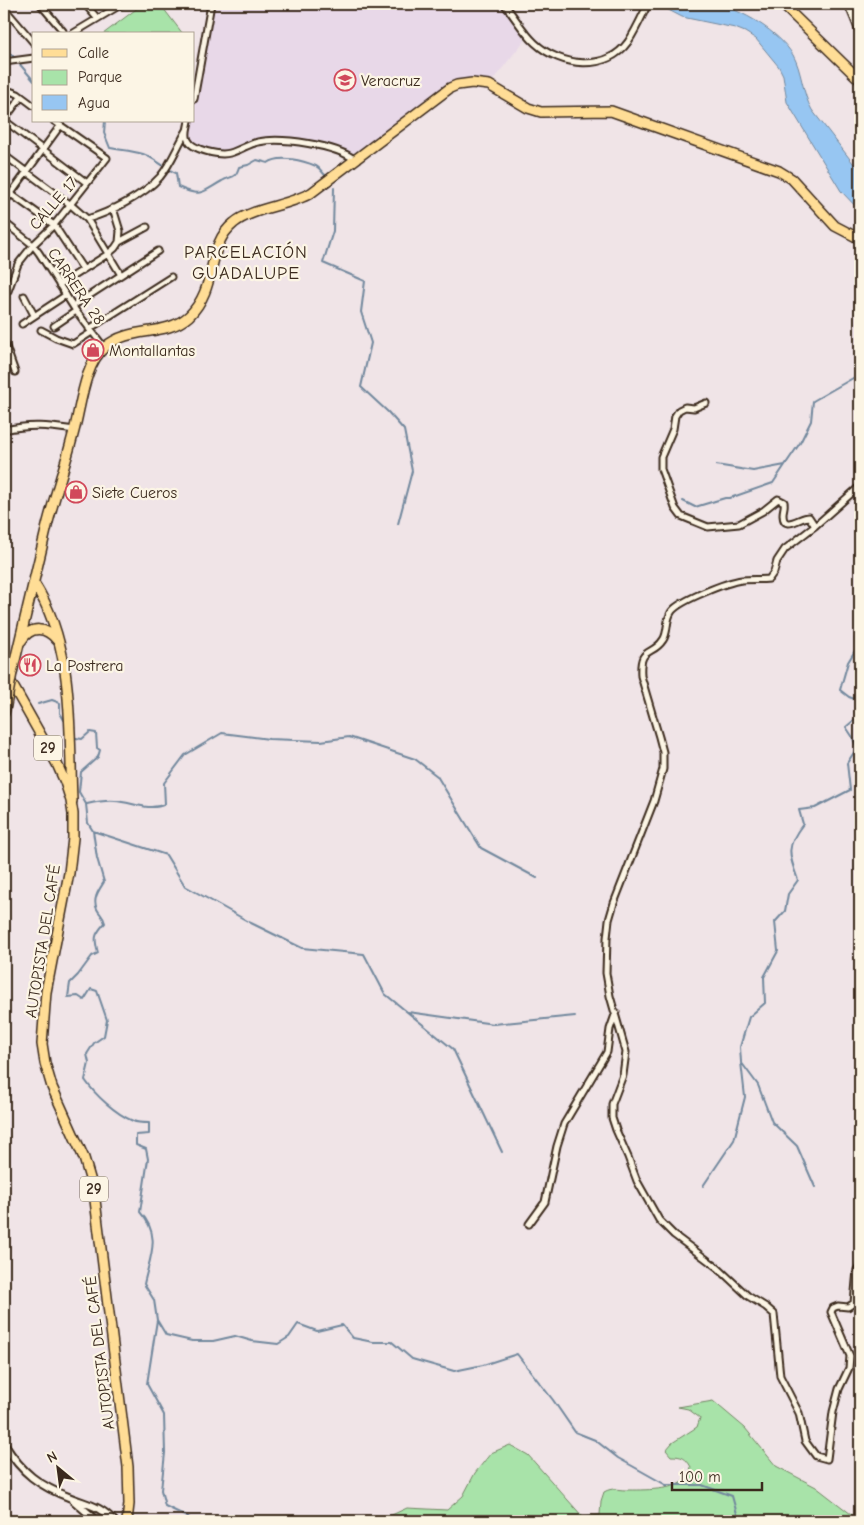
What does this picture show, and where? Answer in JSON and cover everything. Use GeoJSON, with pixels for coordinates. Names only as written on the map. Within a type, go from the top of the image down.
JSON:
{"type":"FeatureCollection","features":[{"type":"Feature","properties":{"kind":"main road"},"geometry":{"type":"LineString","coordinates":[[848,4],[860,31]]}},
{"type":"Feature","properties":{"kind":"main road"},"geometry":{"type":"LineString","coordinates":[[786,5],[860,80]]}},
{"type":"Feature","properties":{"kind":"main road"},"geometry":{"type":"LineString","coordinates":[[5,709],[8,672],[20,641],[47,524],[75,430],[88,374],[94,360],[104,347],[120,337],[135,332],[164,330],[187,318],[203,298],[212,274],[217,245],[228,228],[244,216],[304,197],[329,181],[444,91],[457,85],[472,82],[498,89],[528,108],[541,112],[611,111],[779,171],[792,179],[835,226],[860,239]]}},
{"type":"Feature","properties":{"kind":"main road"},"geometry":{"type":"LineString","coordinates":[[34,583],[47,606],[59,642],[67,682],[73,814]]}},
{"type":"Feature","properties":{"kind":"main road"},"geometry":{"type":"LineString","coordinates":[[20,641],[29,632],[39,630],[51,633],[59,642]]}},
{"type":"Feature","properties":{"kind":"main road","name":"AUTOPISTA DEL CAFÉ"},"geometry":{"type":"LineString","coordinates":[[8,672],[57,764],[68,792],[73,814],[73,838],[69,873],[46,992],[42,1044],[52,1087],[84,1158],[94,1192],[128,1467],[126,1520]]}},
{"type":"Feature","properties":{"kind":"street"},"geometry":{"type":"LineString","coordinates":[[40,4],[63,31]]}},
{"type":"Feature","properties":{"kind":"street"},"geometry":{"type":"LineString","coordinates":[[85,4],[97,18]]}},
{"type":"Feature","properties":{"kind":"street"},"geometry":{"type":"LineString","coordinates":[[75,32],[122,4]]}},
{"type":"Feature","properties":{"kind":"street"},"geometry":{"type":"LineString","coordinates":[[195,93],[211,4]]}},
{"type":"Feature","properties":{"kind":"street"},"geometry":{"type":"LineString","coordinates":[[504,4],[537,45],[560,59],[575,62],[596,62],[618,53],[628,41],[648,4]]}},
{"type":"Feature","properties":{"kind":"street"},"geometry":{"type":"LineString","coordinates":[[4,8],[32,41]]}},
{"type":"Feature","properties":{"kind":"street"},"geometry":{"type":"LineString","coordinates":[[4,62],[32,58]]}},
{"type":"Feature","properties":{"kind":"street"},"geometry":{"type":"LineString","coordinates":[[4,89],[14,92],[32,105]]}},
{"type":"Feature","properties":{"kind":"street"},"geometry":{"type":"LineString","coordinates":[[21,97],[4,120],[87,183]]}},
{"type":"Feature","properties":{"kind":"street"},"geometry":{"type":"LineString","coordinates":[[4,203],[60,126],[55,122]]}},
{"type":"Feature","properties":{"kind":"street"},"geometry":{"type":"LineString","coordinates":[[189,122],[187,138],[190,143],[217,154],[228,154],[258,142],[291,141],[338,150],[349,155],[355,161]]}},
{"type":"Feature","properties":{"kind":"street","name":"CALLE 17"},"geometry":{"type":"LineString","coordinates":[[6,291],[18,264],[33,245],[71,205],[107,158],[60,126]]}},
{"type":"Feature","properties":{"kind":"street"},"geometry":{"type":"LineString","coordinates":[[87,219],[143,192],[160,176],[187,130]]}},
{"type":"Feature","properties":{"kind":"street"},"geometry":{"type":"LineString","coordinates":[[4,155],[87,219],[121,275]]}},
{"type":"Feature","properties":{"kind":"street"},"geometry":{"type":"LineString","coordinates":[[4,189],[54,225],[83,269]]}},
{"type":"Feature","properties":{"kind":"street"},"geometry":{"type":"LineString","coordinates":[[59,284],[115,248],[119,242],[120,232],[113,208]]}},
{"type":"Feature","properties":{"kind":"street","name":"CARRERA 28"},"geometry":{"type":"LineString","coordinates":[[4,222],[33,245],[75,309],[104,347]]}},
{"type":"Feature","properties":{"kind":"street"},"geometry":{"type":"LineString","coordinates":[[119,242],[147,227]]}},
{"type":"Feature","properties":{"kind":"street"},"geometry":{"type":"LineString","coordinates":[[54,326],[121,275],[158,251]]}},
{"type":"Feature","properties":{"kind":"street"},"geometry":{"type":"LineString","coordinates":[[41,330],[73,344],[171,277]]}},
{"type":"Feature","properties":{"kind":"street"},"geometry":{"type":"LineString","coordinates":[[22,324],[66,295]]}},
{"type":"Feature","properties":{"kind":"street"},"geometry":{"type":"LineString","coordinates":[[24,296],[34,315]]}},
{"type":"Feature","properties":{"kind":"street"},"geometry":{"type":"LineString","coordinates":[[4,341],[15,372]]}},
{"type":"Feature","properties":{"kind":"street"},"geometry":{"type":"LineString","coordinates":[[4,364],[11,364]]}},
{"type":"Feature","properties":{"kind":"street"},"geometry":{"type":"LineString","coordinates":[[706,403],[694,408],[685,407],[679,410],[675,416],[673,429],[661,456],[661,469],[675,508],[681,516],[708,526],[738,524],[763,511],[778,500],[784,502],[783,514],[788,524],[809,517],[815,526]]}},
{"type":"Feature","properties":{"kind":"street"},"geometry":{"type":"LineString","coordinates":[[4,430],[40,425],[75,430]]}},
{"type":"Feature","properties":{"kind":"street"},"geometry":{"type":"LineString","coordinates":[[860,486],[785,550],[777,561],[774,572],[769,579],[742,580],[721,586],[681,604],[673,610],[667,619],[665,637],[662,642],[643,657],[640,666],[640,676],[663,752],[663,769],[654,801],[609,920],[606,973],[610,996],[626,1052],[623,1075],[612,1104],[612,1118],[637,1181],[659,1220],[674,1235],[718,1268],[748,1296],[774,1314],[780,1376],[799,1413],[805,1441],[816,1456],[827,1459],[833,1412],[839,1389],[849,1368],[850,1356],[831,1312],[833,1308],[838,1306],[848,1308],[854,1303],[857,1283],[856,1270],[860,1265]]}},
{"type":"Feature","properties":{"kind":"street"},"geometry":{"type":"LineString","coordinates":[[528,1224],[545,1202],[555,1153],[564,1124],[607,1052],[610,1029],[616,1012]]}},
{"type":"Feature","properties":{"kind":"street"},"geometry":{"type":"LineString","coordinates":[[4,1444],[18,1466],[43,1486],[72,1499],[94,1506],[114,1521]]}},
{"type":"Feature","properties":{"kind":"street"},"geometry":{"type":"LineString","coordinates":[[72,1499],[97,1521]]}},
{"type":"Feature","properties":{"kind":"shaded area","name":"Veracruz"},"geometry":{"type":"Polygon","coordinates":[[[211,4],[504,4],[528,36],[489,85],[457,85],[355,161],[349,155],[291,141],[270,141],[223,154],[190,143],[187,130],[189,122],[195,122],[195,93],[211,4]]]}},
{"type":"Feature","properties":{"kind":"green space"},"geometry":{"type":"Polygon","coordinates":[[[143,4],[160,4],[181,32],[106,32],[143,4]]]}},
{"type":"Feature","properties":{"kind":"green space"},"geometry":{"type":"Polygon","coordinates":[[[713,1401],[745,1428],[776,1466],[816,1487],[860,1521],[382,1521],[407,1508],[447,1510],[463,1496],[475,1473],[491,1453],[510,1445],[528,1455],[583,1517],[600,1515],[601,1501],[604,1492],[607,1490],[667,1488],[687,1478],[691,1467],[687,1461],[681,1457],[671,1456],[666,1450],[672,1443],[697,1427],[700,1418],[688,1409],[678,1407],[713,1401]]]}},
{"type":"Feature","properties":{"kind":"water"},"geometry":{"type":"Polygon","coordinates":[[[701,3],[725,7],[748,16],[769,30],[787,46],[796,61],[812,110],[860,172],[860,211],[841,191],[787,102],[783,75],[779,67],[756,39],[735,28],[682,17],[657,4],[701,3]]]}},
{"type":"Feature","properties":{"kind":"waterway"},"geometry":{"type":"LineString","coordinates":[[4,51],[12,55],[32,79]]}},
{"type":"Feature","properties":{"kind":"waterway"},"geometry":{"type":"LineString","coordinates":[[105,122],[104,133],[110,148],[139,153],[152,158],[176,173],[178,187],[192,192],[206,191],[234,176],[239,167],[257,160],[268,163],[279,159],[299,160],[316,166],[325,175]]}},
{"type":"Feature","properties":{"kind":"waterway"},"geometry":{"type":"LineString","coordinates":[[334,188],[333,231],[323,263],[365,281],[361,312],[371,343],[361,387],[404,430],[412,471],[398,524]]}},
{"type":"Feature","properties":{"kind":"waterway"},"geometry":{"type":"LineString","coordinates":[[716,465],[753,471],[785,465],[800,443],[811,421],[813,401],[860,374]]}},
{"type":"Feature","properties":{"kind":"waterway"},"geometry":{"type":"LineString","coordinates":[[683,501],[695,507],[730,498],[773,483],[785,465]]}},
{"type":"Feature","properties":{"kind":"waterway"},"geometry":{"type":"LineString","coordinates":[[860,609],[858,613],[860,624]]}},
{"type":"Feature","properties":{"kind":"waterway"},"geometry":{"type":"LineString","coordinates":[[860,630],[855,638],[856,649],[848,662],[840,690],[849,697],[860,701]]}},
{"type":"Feature","properties":{"kind":"waterway"},"geometry":{"type":"LineString","coordinates":[[38,704],[52,700],[60,703],[60,713],[64,720]]}},
{"type":"Feature","properties":{"kind":"waterway"},"geometry":{"type":"LineString","coordinates":[[815,1187],[797,1146],[772,1122],[758,1085],[741,1062],[740,1047],[749,1017],[765,1003],[764,977],[778,951],[775,922],[785,911],[788,894],[798,880],[792,864],[790,851],[793,839],[803,824],[799,810],[815,808],[850,790],[847,763],[857,748],[846,727],[860,715]]}},
{"type":"Feature","properties":{"kind":"waterway"},"geometry":{"type":"LineString","coordinates":[[76,738],[82,739],[90,732],[96,733],[97,748],[100,750],[98,757],[81,772],[79,792],[86,804],[88,823],[93,831],[97,858],[104,882],[95,902],[105,923],[96,937],[98,953],[92,956],[70,983],[68,997],[78,996],[84,1000],[91,989],[97,991],[107,1020],[104,1036],[94,1043],[87,1054],[89,1063],[85,1080],[100,1098],[120,1114],[135,1122],[149,1123],[149,1134],[136,1135],[136,1145],[146,1149],[148,1159],[140,1212],[147,1221],[153,1238],[144,1284],[154,1300],[157,1320],[166,1335],[192,1341],[213,1341],[235,1336],[252,1341],[278,1344],[289,1337],[298,1324],[317,1331],[342,1325],[353,1338],[373,1342],[392,1342],[412,1359],[454,1371],[483,1365],[517,1354],[575,1432],[595,1440],[618,1458],[666,1485],[702,1485],[732,1496],[739,1521]]}},
{"type":"Feature","properties":{"kind":"waterway"},"geometry":{"type":"LineString","coordinates":[[87,804],[101,801],[121,802],[147,807],[165,804],[164,783],[185,755],[222,733],[269,739],[321,741],[349,737],[415,759],[437,776],[481,848],[537,878]]}},
{"type":"Feature","properties":{"kind":"waterway"},"geometry":{"type":"LineString","coordinates":[[93,831],[166,855],[185,886],[251,923],[302,948],[364,954],[385,994],[453,1049],[502,1152]]}},
{"type":"Feature","properties":{"kind":"waterway"},"geometry":{"type":"LineString","coordinates":[[408,1012],[494,1024],[575,1016]]}},
{"type":"Feature","properties":{"kind":"waterway"},"geometry":{"type":"LineString","coordinates":[[703,1186],[734,1140],[745,1097],[741,1062]]}},
{"type":"Feature","properties":{"kind":"waterway"},"geometry":{"type":"LineString","coordinates":[[157,1320],[147,1384],[164,1415],[165,1453],[161,1490],[165,1506],[188,1517],[192,1521]]}},
{"type":"Feature","properties":{"kind":"place","name":"Veracruz"},"geometry":{"type":"Point","coordinates":[345,80]}},
{"type":"Feature","properties":{"kind":"place","name":"Montallantas"},"geometry":{"type":"Point","coordinates":[93,350]}},
{"type":"Feature","properties":{"kind":"place","name":"Siete Cueros"},"geometry":{"type":"Point","coordinates":[76,492]}},
{"type":"Feature","properties":{"kind":"place","name":"La Postrera"},"geometry":{"type":"Point","coordinates":[30,665]}},
{"type":"Feature","properties":{"kind":"district","name":"PARCELACIÓN GUADALUPE"},"geometry":{"type":"Point","coordinates":[246,262]}}]}
